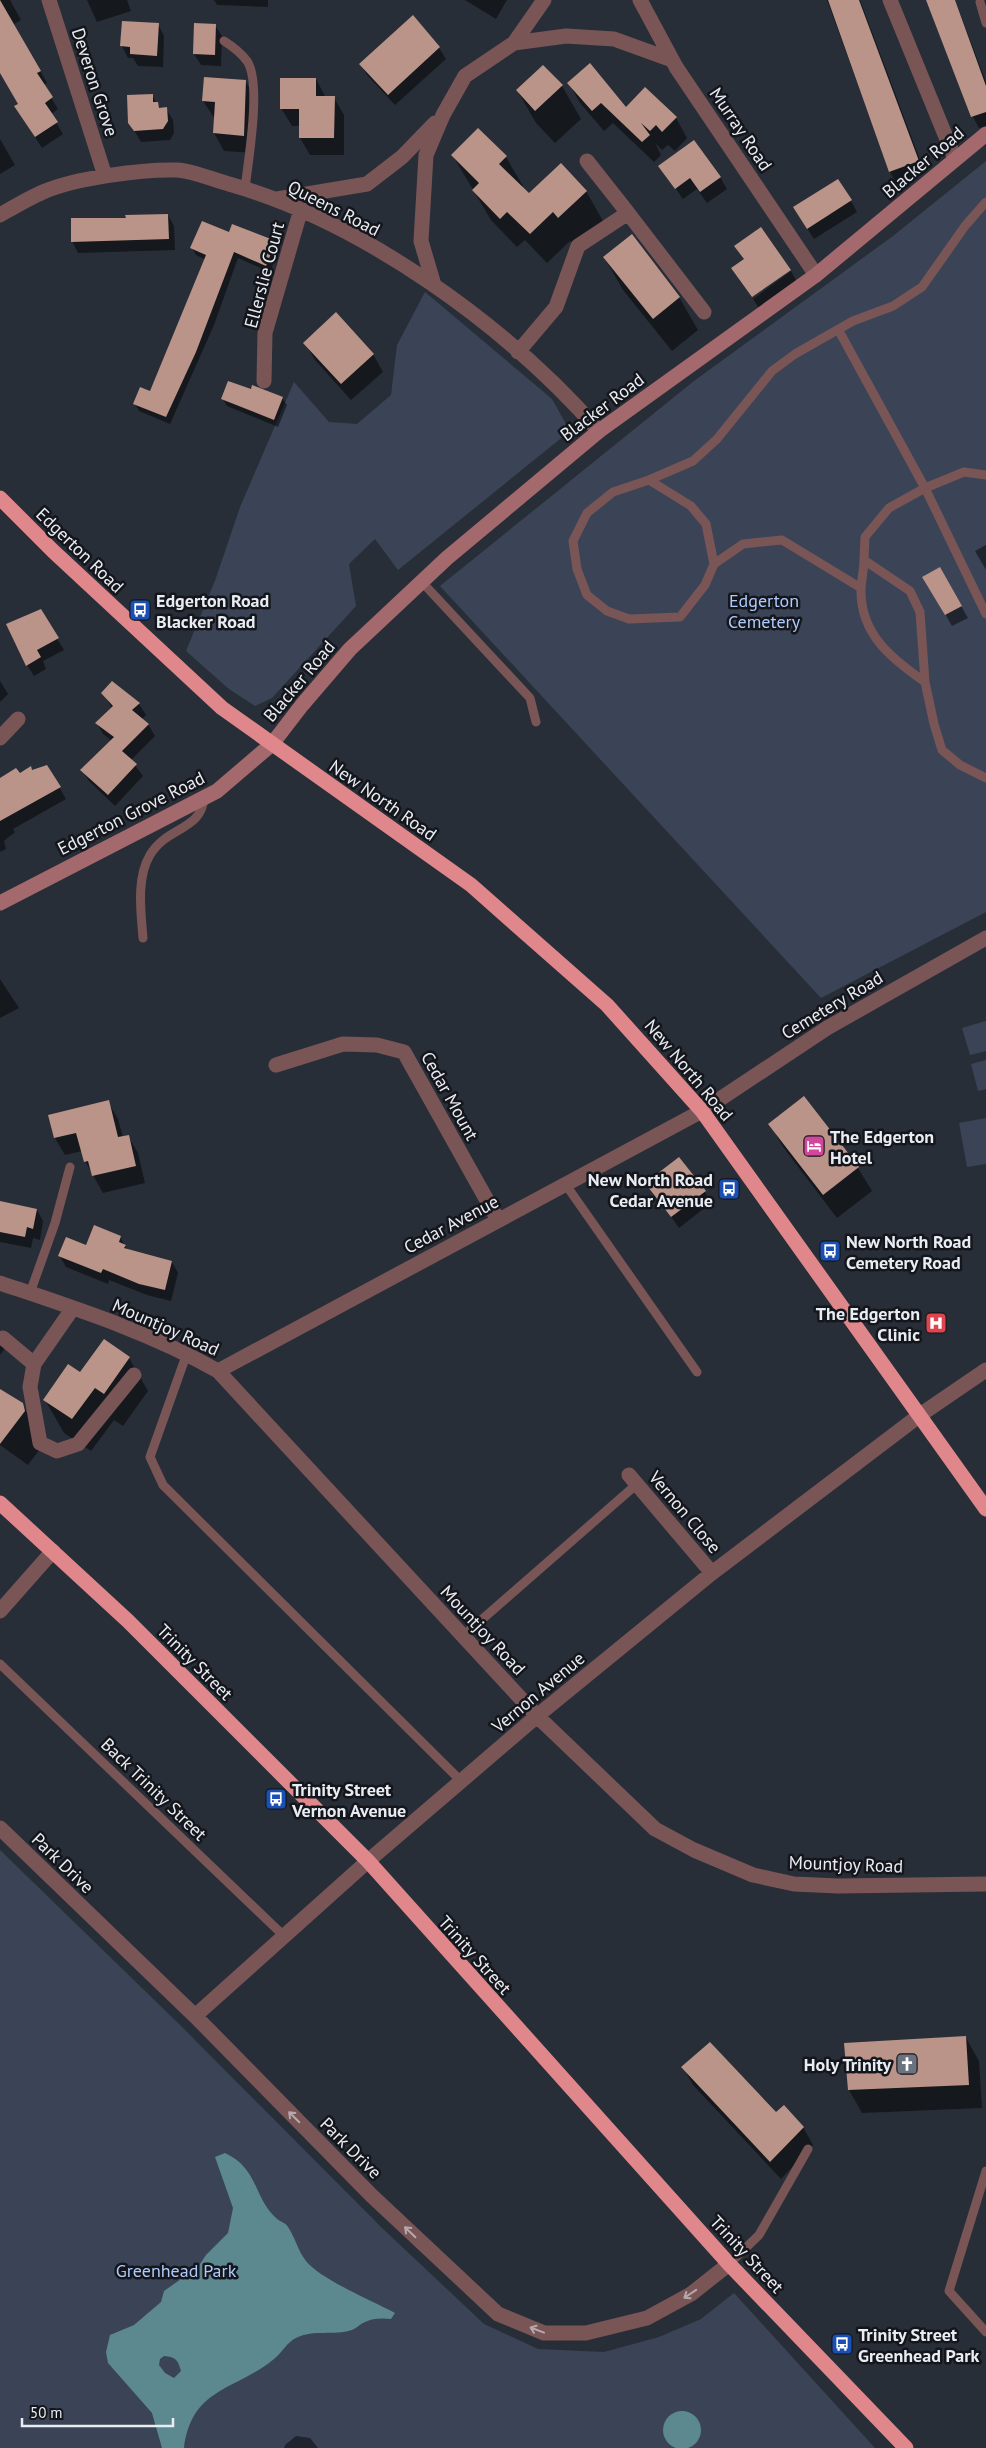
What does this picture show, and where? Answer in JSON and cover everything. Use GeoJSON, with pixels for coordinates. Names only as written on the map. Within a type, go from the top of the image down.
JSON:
{"type":"FeatureCollection","features":[{"type":"Feature","properties":{"kind":"highway","name":"Edgerton Road"},"geometry":{"type":"LineString","coordinates":[[0,498],[53,551],[212,699],[272,744]]}},
{"type":"Feature","properties":{"kind":"highway","name":"New North Road"},"geometry":{"type":"LineString","coordinates":[[272,744],[471,884],[607,1005],[702,1110],[986,1509]]}},
{"type":"Feature","properties":{"kind":"highway","name":"Trinity Street"},"geometry":{"type":"LineString","coordinates":[[0,1503],[128,1621],[368,1861],[730,2264],[906,2448]]}},
{"type":"Feature","properties":{"kind":"street","name":"Deveron Grove"},"geometry":{"type":"LineString","coordinates":[[49,0],[106,176]]}},
{"type":"Feature","properties":{"kind":"street"},"geometry":{"type":"LineString","coordinates":[[434,285],[421,241],[422,194],[426,155],[443,115],[465,76],[514,44],[544,0]]}},
{"type":"Feature","properties":{"kind":"street","name":"Murray Road"},"geometry":{"type":"LineString","coordinates":[[640,0],[672,60],[816,275]]}},
{"type":"Feature","properties":{"kind":"street"},"geometry":{"type":"LineString","coordinates":[[890,0],[955,159]]}},
{"type":"Feature","properties":{"kind":"street"},"geometry":{"type":"LineString","coordinates":[[514,44],[566,36],[614,39],[672,60]]}},
{"type":"Feature","properties":{"kind":"street"},"geometry":{"type":"LineString","coordinates":[[277,199],[367,184],[402,157],[443,115]]}},
{"type":"Feature","properties":{"kind":"street","name":"Blacker Road"},"geometry":{"type":"LineString","coordinates":[[272,744],[350,649],[421,581],[598,431],[816,275],[986,134]]}},
{"type":"Feature","properties":{"kind":"street"},"geometry":{"type":"LineString","coordinates":[[587,161],[704,312]]}},
{"type":"Feature","properties":{"kind":"street","name":"Queens Road"},"geometry":{"type":"LineString","coordinates":[[0,215],[45,191],[106,176],[179,170],[277,199],[302,209],[356,237],[434,285],[567,394],[598,431]]}},
{"type":"Feature","properties":{"kind":"street","name":"Ellerslie Court"},"geometry":{"type":"LineString","coordinates":[[264,380],[266,333],[302,209]]}},
{"type":"Feature","properties":{"kind":"street"},"geometry":{"type":"LineString","coordinates":[[518,352],[556,307],[578,246],[628,213]]}},
{"type":"Feature","properties":{"kind":"street"},"geometry":{"type":"LineString","coordinates":[[0,738],[18,719]]}},
{"type":"Feature","properties":{"kind":"street","name":"Edgerton Grove Road"},"geometry":{"type":"LineString","coordinates":[[0,903],[217,791],[272,744]]}},
{"type":"Feature","properties":{"kind":"street","name":"Cemetery Road"},"geometry":{"type":"LineString","coordinates":[[702,1110],[827,1028],[986,938]]}},
{"type":"Feature","properties":{"kind":"street","name":"Cedar Mount"},"geometry":{"type":"LineString","coordinates":[[276,1065],[343,1044],[377,1045],[404,1052],[498,1220]]}},
{"type":"Feature","properties":{"kind":"street","name":"Cedar Avenue"},"geometry":{"type":"LineString","coordinates":[[218,1371],[702,1110]]}},
{"type":"Feature","properties":{"kind":"street","name":"Mountjoy Road"},"geometry":{"type":"LineString","coordinates":[[0,1283],[73,1308],[187,1353],[218,1371],[537,1716],[655,1829],[694,1850],[753,1874],[794,1884],[838,1886],[986,1884]]}},
{"type":"Feature","properties":{"kind":"street"},"geometry":{"type":"LineString","coordinates":[[73,1308],[34,1364],[30,1387],[40,1443],[57,1451],[78,1444],[134,1376]]}},
{"type":"Feature","properties":{"kind":"street"},"geometry":{"type":"LineString","coordinates":[[3,1338],[34,1364]]}},
{"type":"Feature","properties":{"kind":"street","name":"Vernon Avenue"},"geometry":{"type":"LineString","coordinates":[[195,2016],[368,1861],[537,1716],[712,1573],[920,1415],[986,1370]]}},
{"type":"Feature","properties":{"kind":"street","name":"Vernon Close"},"geometry":{"type":"LineString","coordinates":[[633,1480],[712,1573]]}},
{"type":"Feature","properties":{"kind":"street"},"geometry":{"type":"LineString","coordinates":[[0,1611],[53,1551]]}},
{"type":"Feature","properties":{"kind":"street","name":"Park Drive"},"geometry":{"type":"LineString","coordinates":[[0,1828],[195,2016],[371,2195],[498,2314],[544,2333],[586,2333],[648,2318],[666,2309],[730,2264]]}},
{"type":"Feature","properties":{"kind":"lane"},"geometry":{"type":"LineString","coordinates":[[980,2],[986,23]]}},
{"type":"Feature","properties":{"kind":"lane"},"geometry":{"type":"LineString","coordinates":[[224,41],[248,62],[252,76],[253,108],[245,189]]}},
{"type":"Feature","properties":{"kind":"lane"},"geometry":{"type":"LineString","coordinates":[[861,588],[782,540],[743,544],[714,564],[705,585],[680,617],[630,619],[607,611],[586,595],[577,569],[573,541],[587,513],[613,492],[649,480],[693,461],[717,439],[772,371],[795,354],[838,332],[853,321],[893,306],[922,287],[965,226],[986,202]]}},
{"type":"Feature","properties":{"kind":"lane"},"geometry":{"type":"LineString","coordinates":[[838,332],[925,488],[986,614]]}},
{"type":"Feature","properties":{"kind":"lane"},"geometry":{"type":"LineString","coordinates":[[925,682],[900,665],[880,646],[868,628],[861,605],[865,537],[889,508],[925,488],[964,472],[986,475]]}},
{"type":"Feature","properties":{"kind":"lane"},"geometry":{"type":"LineString","coordinates":[[649,480],[691,506],[706,524],[714,564]]}},
{"type":"Feature","properties":{"kind":"lane"},"geometry":{"type":"LineString","coordinates":[[864,560],[910,592],[920,612],[925,682],[942,750],[960,765],[986,778]]}},
{"type":"Feature","properties":{"kind":"lane"},"geometry":{"type":"LineString","coordinates":[[421,581],[530,698],[536,722]]}},
{"type":"Feature","properties":{"kind":"lane"},"geometry":{"type":"LineString","coordinates":[[143,938],[140,901],[149,856],[163,838],[199,816],[203,809],[204,797]]}},
{"type":"Feature","properties":{"kind":"lane"},"geometry":{"type":"LineString","coordinates":[[30,1293],[55,1223],[70,1167]]}},
{"type":"Feature","properties":{"kind":"lane"},"geometry":{"type":"LineString","coordinates":[[566,1185],[697,1372]]}},
{"type":"Feature","properties":{"kind":"lane"},"geometry":{"type":"LineString","coordinates":[[187,1353],[150,1456],[163,1486],[461,1782]]}},
{"type":"Feature","properties":{"kind":"lane"},"geometry":{"type":"LineString","coordinates":[[463,1636],[633,1480]]}},
{"type":"Feature","properties":{"kind":"lane","name":"Back Trinity Street"},"geometry":{"type":"LineString","coordinates":[[0,1664],[285,1937]]}},
{"type":"Feature","properties":{"kind":"lane"},"geometry":{"type":"LineString","coordinates":[[730,2264],[759,2235],[808,2149]]}},
{"type":"Feature","properties":{"kind":"lane"},"geometry":{"type":"LineString","coordinates":[[986,2171],[949,2291],[986,2332]]}},
{"type":"Feature","properties":{"kind":"green space","name":"Edgerton Cemetery"},"geometry":{"type":"Polygon","coordinates":[[[986,161],[986,912],[821,998],[440,586],[694,381],[893,236],[986,161]]]}},
{"type":"Feature","properties":{"kind":"green space"},"geometry":{"type":"Polygon","coordinates":[[[425,292],[552,399],[570,431],[398,570],[375,539],[349,564],[356,606],[272,698],[255,706],[229,689],[186,651],[216,578],[240,507],[294,382],[329,422],[357,424],[391,395],[397,345],[425,292]]]}},
{"type":"Feature","properties":{"kind":"green space"},"geometry":{"type":"Polygon","coordinates":[[[986,1021],[986,1051],[970,1055],[962,1028],[986,1021]]]}},
{"type":"Feature","properties":{"kind":"green space"},"geometry":{"type":"Polygon","coordinates":[[[986,1060],[986,1089],[978,1091],[971,1064],[986,1060]]]}},
{"type":"Feature","properties":{"kind":"green space"},"geometry":{"type":"Polygon","coordinates":[[[986,1118],[986,1164],[967,1167],[959,1123],[986,1118]]]}},
{"type":"Feature","properties":{"kind":"green space","name":"Greenhead Park"},"geometry":{"type":"Polygon","coordinates":[[[0,1850],[179,2024],[381,2227],[484,2324],[538,2349],[604,2352],[659,2337],[701,2319],[734,2293],[875,2448],[0,2448],[0,1850]]]}},
{"type":"Feature","properties":{"kind":"shaded area"},"geometry":{"type":"Polygon","coordinates":[[[225,2153],[244,2167],[269,2210],[287,2225],[303,2257],[313,2268],[335,2282],[395,2313],[391,2319],[371,2320],[345,2332],[303,2335],[293,2340],[277,2357],[259,2370],[206,2401],[196,2413],[189,2428],[184,2448],[162,2448],[152,2413],[108,2363],[106,2352],[110,2335],[134,2325],[161,2302],[164,2291],[198,2267],[206,2255],[228,2233],[233,2208],[215,2157],[225,2153]],[[168,2356],[160,2359],[159,2365],[165,2373],[174,2378],[181,2371],[176,2360],[168,2356]]]}},
{"type":"Feature","properties":{"kind":"shaded area"},"geometry":{"type":"Polygon","coordinates":[[[682,2411],[695,2417],[701,2430],[695,2443],[682,2449],[669,2443],[663,2430],[669,2417],[682,2411]]]}},
{"type":"Feature","properties":{"kind":"building"},"geometry":{"type":"Polygon","coordinates":[[[0,0],[41,71],[37,73],[53,97],[45,103],[58,122],[35,137],[14,106],[18,104],[0,73],[0,0]]]}},
{"type":"Feature","properties":{"kind":"building"},"geometry":{"type":"Polygon","coordinates":[[[828,0],[859,0],[919,161],[889,172],[828,0]]]}},
{"type":"Feature","properties":{"kind":"building"},"geometry":{"type":"Polygon","coordinates":[[[926,0],[955,0],[986,86],[986,112],[971,117],[926,0]]]}},
{"type":"Feature","properties":{"kind":"building"},"geometry":{"type":"Polygon","coordinates":[[[413,15],[440,47],[388,95],[359,64],[413,15]]]}},
{"type":"Feature","properties":{"kind":"building"},"geometry":{"type":"Polygon","coordinates":[[[122,21],[159,23],[157,56],[130,54],[130,47],[120,46],[122,21]]]}},
{"type":"Feature","properties":{"kind":"building"},"geometry":{"type":"Polygon","coordinates":[[[194,23],[216,24],[215,55],[193,54],[194,23]]]}},
{"type":"Feature","properties":{"kind":"building"},"geometry":{"type":"Polygon","coordinates":[[[590,63],[626,107],[645,87],[677,117],[662,132],[656,125],[650,131],[641,123],[650,135],[642,142],[601,103],[592,111],[567,83],[590,63]]]}},
{"type":"Feature","properties":{"kind":"building"},"geometry":{"type":"Polygon","coordinates":[[[543,65],[563,85],[535,111],[516,90],[543,65]]]}},
{"type":"Feature","properties":{"kind":"building"},"geometry":{"type":"Polygon","coordinates":[[[204,77],[246,80],[244,136],[213,133],[215,102],[202,101],[204,77]]]}},
{"type":"Feature","properties":{"kind":"building"},"geometry":{"type":"Polygon","coordinates":[[[280,78],[316,78],[316,96],[335,96],[334,138],[299,138],[299,109],[280,109],[280,78]]]}},
{"type":"Feature","properties":{"kind":"building"},"geometry":{"type":"Polygon","coordinates":[[[153,94],[153,102],[158,102],[159,108],[167,107],[168,121],[163,129],[134,131],[128,123],[127,95],[153,94]]]}},
{"type":"Feature","properties":{"kind":"building"},"geometry":{"type":"Polygon","coordinates":[[[478,128],[507,156],[499,164],[529,193],[561,163],[587,191],[558,218],[553,212],[530,234],[507,212],[500,219],[472,190],[479,183],[451,155],[478,128]]]}},
{"type":"Feature","properties":{"kind":"building"},"geometry":{"type":"Polygon","coordinates":[[[694,140],[721,177],[700,192],[690,178],[675,189],[658,166],[694,140]]]}},
{"type":"Feature","properties":{"kind":"building"},"geometry":{"type":"Polygon","coordinates":[[[838,179],[852,200],[807,229],[793,207],[838,179]]]}},
{"type":"Feature","properties":{"kind":"building"},"geometry":{"type":"Polygon","coordinates":[[[168,214],[169,239],[71,242],[71,218],[126,218],[125,215],[168,214]]]}},
{"type":"Feature","properties":{"kind":"building"},"geometry":{"type":"Polygon","coordinates":[[[202,221],[229,232],[232,224],[276,241],[266,266],[234,252],[196,352],[166,417],[133,404],[140,387],[150,391],[206,255],[190,248],[202,221]]]}},
{"type":"Feature","properties":{"kind":"building"},"geometry":{"type":"Polygon","coordinates":[[[761,227],[791,270],[752,297],[731,268],[744,259],[734,246],[761,227]]]}},
{"type":"Feature","properties":{"kind":"building"},"geometry":{"type":"Polygon","coordinates":[[[632,234],[680,297],[653,319],[603,257],[632,234]]]}},
{"type":"Feature","properties":{"kind":"building"},"geometry":{"type":"Polygon","coordinates":[[[336,312],[374,354],[341,384],[303,343],[336,312]]]}},
{"type":"Feature","properties":{"kind":"building"},"geometry":{"type":"Polygon","coordinates":[[[228,381],[251,389],[252,385],[283,397],[274,420],[221,399],[228,381]]]}},
{"type":"Feature","properties":{"kind":"building"},"geometry":{"type":"Polygon","coordinates":[[[940,567],[962,606],[945,615],[922,577],[940,567]]]}},
{"type":"Feature","properties":{"kind":"building"},"geometry":{"type":"Polygon","coordinates":[[[41,609],[59,638],[37,650],[41,657],[26,666],[6,624],[41,609]]]}},
{"type":"Feature","properties":{"kind":"building"},"geometry":{"type":"Polygon","coordinates":[[[112,681],[140,703],[132,710],[149,724],[122,751],[137,764],[108,795],[80,770],[114,737],[95,723],[113,706],[101,693],[112,681]]]}},
{"type":"Feature","properties":{"kind":"building"},"geometry":{"type":"Polygon","coordinates":[[[47,765],[61,787],[0,821],[0,778],[16,768],[20,773],[31,766],[32,770],[47,765]]]}},
{"type":"Feature","properties":{"kind":"building","name":"The Edgerton Hotel"},"geometry":{"type":"Polygon","coordinates":[[[804,1096],[859,1167],[823,1195],[768,1124],[804,1096]]]}},
{"type":"Feature","properties":{"kind":"building"},"geometry":{"type":"Polygon","coordinates":[[[109,1100],[118,1137],[129,1135],[136,1166],[92,1176],[88,1161],[84,1162],[76,1133],[54,1138],[48,1115],[109,1100]]]}},
{"type":"Feature","properties":{"kind":"building"},"geometry":{"type":"Polygon","coordinates":[[[679,1157],[706,1191],[671,1217],[645,1183],[679,1157]]]}},
{"type":"Feature","properties":{"kind":"building"},"geometry":{"type":"Polygon","coordinates":[[[0,1201],[37,1209],[33,1229],[27,1227],[25,1237],[0,1232],[0,1201]]]}},
{"type":"Feature","properties":{"kind":"building"},"geometry":{"type":"Polygon","coordinates":[[[94,1225],[121,1236],[119,1242],[126,1245],[124,1248],[172,1261],[165,1290],[139,1284],[103,1269],[101,1273],[58,1256],[66,1237],[86,1245],[94,1225]]]}},
{"type":"Feature","properties":{"kind":"building"},"geometry":{"type":"Polygon","coordinates":[[[104,1339],[130,1357],[104,1394],[95,1388],[72,1419],[43,1400],[68,1364],[80,1372],[104,1339]]]}},
{"type":"Feature","properties":{"kind":"building"},"geometry":{"type":"Polygon","coordinates":[[[0,1389],[23,1403],[25,1411],[0,1444],[0,1389]]]}},
{"type":"Feature","properties":{"kind":"building","name":"Holy Trinity"},"geometry":{"type":"Polygon","coordinates":[[[966,2036],[969,2085],[848,2090],[844,2043],[966,2036]]]}},
{"type":"Feature","properties":{"kind":"building"},"geometry":{"type":"Polygon","coordinates":[[[710,2042],[776,2112],[784,2105],[804,2127],[770,2162],[681,2067],[710,2042]]]}},
{"type":"Feature","properties":{"kind":"place","name":"Edgerton Road Blacker Road"},"geometry":{"type":"Point","coordinates":[140,610]}},
{"type":"Feature","properties":{"kind":"place","name":"The Edgerton Hotel"},"geometry":{"type":"Point","coordinates":[814,1146]}},
{"type":"Feature","properties":{"kind":"place","name":"New North Road Cedar Avenue"},"geometry":{"type":"Point","coordinates":[729,1189]}},
{"type":"Feature","properties":{"kind":"place","name":"New North Road Cemetery Road"},"geometry":{"type":"Point","coordinates":[830,1251]}},
{"type":"Feature","properties":{"kind":"place","name":"The Edgerton Clinic"},"geometry":{"type":"Point","coordinates":[936,1323]}},
{"type":"Feature","properties":{"kind":"place","name":"Trinity Street Vernon Avenue"},"geometry":{"type":"Point","coordinates":[276,1799]}},
{"type":"Feature","properties":{"kind":"place","name":"Holy Trinity"},"geometry":{"type":"Point","coordinates":[907,2064]}},
{"type":"Feature","properties":{"kind":"place","name":"Trinity Street Greenhead Park"},"geometry":{"type":"Point","coordinates":[842,2344]}}]}
